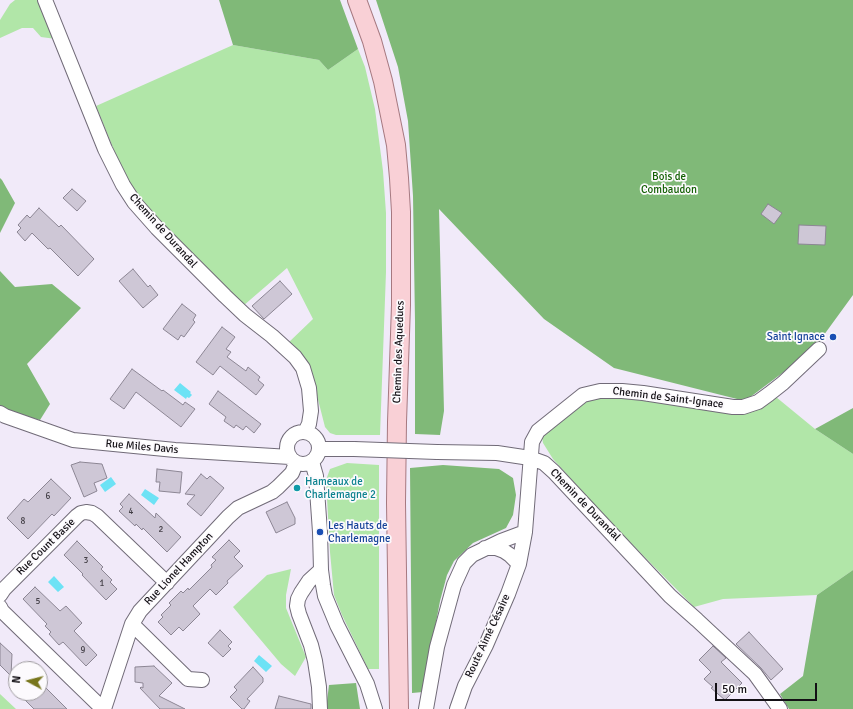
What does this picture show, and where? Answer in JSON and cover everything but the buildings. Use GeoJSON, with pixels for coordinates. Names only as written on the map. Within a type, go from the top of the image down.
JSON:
{"type":"FeatureCollection","features":[{"type":"Feature","properties":{"kind":"main road","name":"Chemin des Aqueducs"},"geometry":{"type":"LineString","coordinates":[[358,0],[372,41],[383,81],[396,145],[401,212],[396,503],[399,709]]}},
{"type":"Feature","properties":{"kind":"street","name":"Chemin de Durandal"},"geometry":{"type":"LineString","coordinates":[[45,0],[105,149],[123,185],[134,202],[157,228],[225,296],[295,357],[303,368],[308,388],[311,411],[309,424],[305,432]]}},
{"type":"Feature","properties":{"kind":"street","name":"Chemin de Saint-Ignace"},"geometry":{"type":"LineString","coordinates":[[525,532],[532,442],[538,430],[583,395],[600,391],[622,391],[743,407],[758,402],[769,394],[819,349]]}},
{"type":"Feature","properties":{"kind":"street","name":"Rue Miles Davis"},"geometry":{"type":"LineString","coordinates":[[0,413],[73,440],[293,460]]}},
{"type":"Feature","properties":{"kind":"street"},"geometry":{"type":"LineString","coordinates":[[300,432],[305,432],[311,433],[316,437],[319,442],[320,449],[319,454],[312,462],[302,464],[293,460],[287,447],[291,437],[300,432]]}},
{"type":"Feature","properties":{"kind":"street","name":"Chemin de Durandal"},"geometry":{"type":"LineString","coordinates":[[320,449],[497,453],[530,458],[544,464],[554,472],[670,596],[755,674],[780,709]]}},
{"type":"Feature","properties":{"kind":"street","name":"Rue Lionel Hampton"},"geometry":{"type":"LineString","coordinates":[[103,709],[132,624],[140,610],[238,508],[272,492],[278,487],[292,472],[293,460]]}},
{"type":"Feature","properties":{"kind":"street"},"geometry":{"type":"LineString","coordinates":[[312,462],[316,476],[321,570],[324,590],[330,610],[367,684],[375,709]]}},
{"type":"Feature","properties":{"kind":"street","name":"Rue Count Basie"},"geometry":{"type":"LineString","coordinates":[[0,595],[4,589],[77,516],[86,512],[97,516],[166,583]]}},
{"type":"Feature","properties":{"kind":"street"},"geometry":{"type":"LineString","coordinates":[[426,709],[437,647],[454,585],[464,563],[472,554],[525,532]]}},
{"type":"Feature","properties":{"kind":"street","name":"Route Aimé Césaire"},"geometry":{"type":"LineString","coordinates":[[458,709],[465,686],[486,645],[508,594],[519,564],[525,532]]}},
{"type":"Feature","properties":{"kind":"street"},"geometry":{"type":"LineString","coordinates":[[485,548],[496,548],[504,551],[519,564]]}},
{"type":"Feature","properties":{"kind":"street"},"geometry":{"type":"LineString","coordinates":[[320,709],[319,687],[315,661],[311,645],[299,614],[298,599],[309,581],[321,570]]}},
{"type":"Feature","properties":{"kind":"street"},"geometry":{"type":"LineString","coordinates":[[0,608],[103,709]]}},
{"type":"Feature","properties":{"kind":"street"},"geometry":{"type":"LineString","coordinates":[[132,624],[188,679],[202,680]]}},
{"type":"Feature","properties":{"kind":"green space"},"geometry":{"type":"Polygon","coordinates":[[[15,0],[38,0],[56,39],[41,37],[33,28],[22,28],[0,38],[0,20],[10,4],[15,0]]]}},
{"type":"Feature","properties":{"kind":"green space"},"geometry":{"type":"Polygon","coordinates":[[[219,0],[340,0],[358,49],[328,70],[319,60],[233,45],[219,0]]]}},
{"type":"Feature","properties":{"kind":"green space","name":"Bois de Combaudon"},"geometry":{"type":"Polygon","coordinates":[[[376,0],[853,0],[853,295],[813,350],[745,401],[614,368],[544,319],[439,209],[444,411],[440,435],[415,434],[413,196],[408,121],[398,67],[376,0]]]}},
{"type":"Feature","properties":{"kind":"green space"},"geometry":{"type":"Polygon","coordinates":[[[233,45],[319,60],[328,70],[358,49],[365,67],[375,109],[383,171],[386,213],[386,272],[380,435],[336,435],[330,433],[325,427],[311,372],[288,343],[313,319],[287,268],[243,306],[143,204],[128,183],[96,106],[233,45]]]}},
{"type":"Feature","properties":{"kind":"green space"},"geometry":{"type":"Polygon","coordinates":[[[0,178],[15,203],[0,233],[0,178]]]}},
{"type":"Feature","properties":{"kind":"green space"},"geometry":{"type":"Polygon","coordinates":[[[0,271],[15,287],[52,284],[81,308],[27,364],[50,404],[40,420],[4,411],[0,408],[0,271]]]}},
{"type":"Feature","properties":{"kind":"green space"},"geometry":{"type":"Polygon","coordinates":[[[603,394],[761,408],[776,397],[815,429],[853,454],[853,570],[817,595],[723,599],[694,607],[609,521],[553,459],[543,443],[542,437],[583,401],[603,394]]]}},
{"type":"Feature","properties":{"kind":"green space"},"geometry":{"type":"Polygon","coordinates":[[[853,408],[853,454],[815,429],[853,408]]]}},
{"type":"Feature","properties":{"kind":"green space"},"geometry":{"type":"Polygon","coordinates":[[[347,463],[379,465],[379,669],[368,669],[334,595],[326,480],[330,469],[347,463]]]}},
{"type":"Feature","properties":{"kind":"green space"},"geometry":{"type":"Polygon","coordinates":[[[443,465],[499,469],[513,478],[516,495],[513,515],[506,528],[473,543],[454,561],[447,575],[440,601],[423,692],[412,693],[410,468],[443,465]]]}},
{"type":"Feature","properties":{"kind":"green space"},"geometry":{"type":"Polygon","coordinates":[[[291,569],[286,595],[286,608],[306,657],[295,676],[281,664],[233,607],[267,575],[291,569]]]}},
{"type":"Feature","properties":{"kind":"green space"},"geometry":{"type":"Polygon","coordinates":[[[853,570],[853,709],[789,709],[780,694],[803,676],[817,595],[853,570]]]}},
{"type":"Feature","properties":{"kind":"green space"},"geometry":{"type":"Polygon","coordinates":[[[356,683],[360,709],[326,709],[329,685],[356,683]]]}},
{"type":"Feature","properties":{"kind":"green space"},"geometry":{"type":"Polygon","coordinates":[[[0,694],[16,709],[0,709],[0,694]]]}},
{"type":"Feature","properties":{"kind":"water"},"geometry":{"type":"Polygon","coordinates":[[[180,383],[191,392],[190,393],[192,395],[189,398],[187,397],[186,399],[174,390],[180,383]]]}},
{"type":"Feature","properties":{"kind":"water"},"geometry":{"type":"Polygon","coordinates":[[[111,477],[116,484],[105,492],[100,485],[111,477]]]}},
{"type":"Feature","properties":{"kind":"water"},"geometry":{"type":"Polygon","coordinates":[[[145,489],[159,498],[154,505],[141,495],[145,489]]]}},
{"type":"Feature","properties":{"kind":"water"},"geometry":{"type":"Polygon","coordinates":[[[54,576],[64,587],[58,592],[48,582],[54,576]]]}},
{"type":"Feature","properties":{"kind":"water"},"geometry":{"type":"Polygon","coordinates":[[[259,655],[272,666],[266,672],[254,661],[259,655]]]}},
{"type":"Feature","properties":{"kind":"place","name":"Saint Ignace"},"geometry":{"type":"Point","coordinates":[833,337]}},
{"type":"Feature","properties":{"kind":"place","name":"Hameaux de Charlemagne 2"},"geometry":{"type":"Point","coordinates":[297,488]}},
{"type":"Feature","properties":{"kind":"place","name":"Les Hauts de Charlemagne"},"geometry":{"type":"Point","coordinates":[320,532]}}]}
